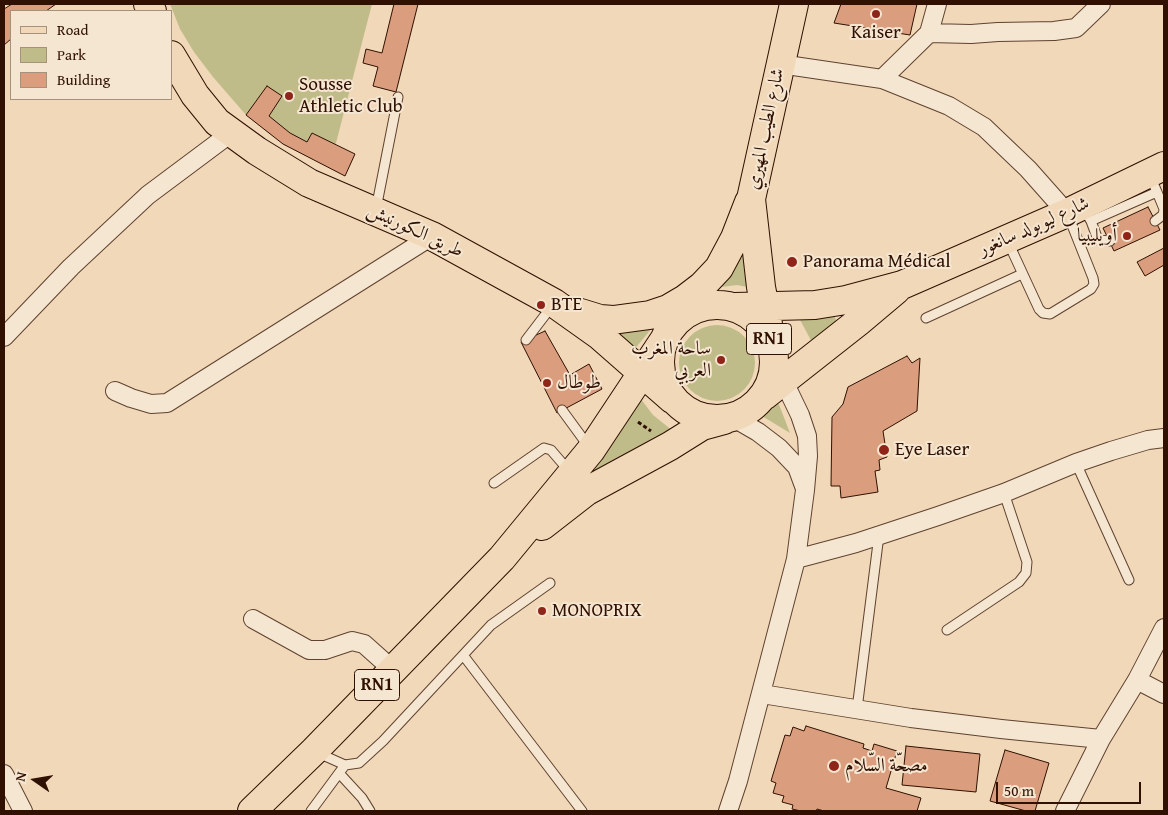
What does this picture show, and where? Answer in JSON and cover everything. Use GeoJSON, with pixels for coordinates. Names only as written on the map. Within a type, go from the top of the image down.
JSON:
{"type":"FeatureCollection","features":[{"type":"Feature","properties":{"kind":"main road","name":"شارع الطيب المهيري"},"geometry":{"type":"LineString","coordinates":[[777,362],[761,287],[751,199],[794,4]]}},
{"type":"Feature","properties":{"kind":"main road","name":"طريق الكورنيش"},"geometry":{"type":"LineString","coordinates":[[172,57],[195,95],[217,122],[257,150],[309,183],[432,236],[554,303],[599,335],[672,399]]}},
{"type":"Feature","properties":{"kind":"main road","name":"شارع ليوبولد سانغور"},"geometry":{"type":"LineString","coordinates":[[735,307],[815,305],[846,300],[902,285],[1006,239],[1080,213],[1157,177]]}},
{"type":"Feature","properties":{"kind":"main road"},"geometry":{"type":"LineString","coordinates":[[554,303],[600,319],[613,320],[650,315],[668,309],[702,286],[719,268],[735,238],[751,199]]}},
{"type":"Feature","properties":{"kind":"main road","name":"شارع ليوبولد سانغور"},"geometry":{"type":"LineString","coordinates":[[777,362],[858,322],[902,285]]}},
{"type":"Feature","properties":{"kind":"main road","name":"RN1"},"geometry":{"type":"LineString","coordinates":[[252,811],[314,751],[502,558],[591,450],[671,327],[681,317],[694,309],[707,305],[721,304],[735,307],[752,316],[764,329],[777,362],[763,397],[752,408],[740,415],[702,426],[670,446],[587,491],[502,558]]}},
{"type":"Feature","properties":{"kind":"main road","name":"RN1"},"geometry":{"type":"LineString","coordinates":[[664,340],[659,368],[664,385],[672,399],[684,409],[697,416],[712,420],[730,418]]}},
{"type":"Feature","properties":{"kind":"street"},"geometry":{"type":"LineString","coordinates":[[882,79],[929,34],[937,4]]}},
{"type":"Feature","properties":{"kind":"street"},"geometry":{"type":"LineString","coordinates":[[929,34],[1054,31],[1076,28],[1101,4]]}},
{"type":"Feature","properties":{"kind":"street"},"geometry":{"type":"LineString","coordinates":[[780,64],[882,79],[949,106],[984,128],[1028,169],[1080,213]]}},
{"type":"Feature","properties":{"kind":"street"},"geometry":{"type":"LineString","coordinates":[[4,337],[71,267],[148,195],[232,132]]}},
{"type":"Feature","properties":{"kind":"street"},"geometry":{"type":"LineString","coordinates":[[115,391],[151,404],[167,402],[432,236]]}},
{"type":"Feature","properties":{"kind":"street"},"geometry":{"type":"LineString","coordinates":[[732,810],[796,559],[805,490],[808,456],[807,436],[777,362]]}},
{"type":"Feature","properties":{"kind":"street"},"geometry":{"type":"LineString","coordinates":[[730,418],[758,432],[779,448],[797,467],[805,490]]}},
{"type":"Feature","properties":{"kind":"street"},"geometry":{"type":"LineString","coordinates":[[796,559],[856,543],[1004,493],[1076,463],[1111,451],[1148,440],[1164,438]]}},
{"type":"Feature","properties":{"kind":"street"},"geometry":{"type":"LineString","coordinates":[[254,619],[309,650],[325,650],[352,641],[364,644],[392,669]]}},
{"type":"Feature","properties":{"kind":"street"},"geometry":{"type":"LineString","coordinates":[[1064,811],[1101,739],[1137,680],[1164,628]]}},
{"type":"Feature","properties":{"kind":"street"},"geometry":{"type":"LineString","coordinates":[[1137,680],[1164,694]]}},
{"type":"Feature","properties":{"kind":"street"},"geometry":{"type":"LineString","coordinates":[[762,694],[910,718],[1101,739]]}},
{"type":"Feature","properties":{"kind":"street"},"geometry":{"type":"LineString","coordinates":[[4,774],[23,811]]}},
{"type":"Feature","properties":{"kind":"lane"},"geometry":{"type":"LineString","coordinates":[[375,212],[398,97]]}},
{"type":"Feature","properties":{"kind":"lane"},"geometry":{"type":"LineString","coordinates":[[1155,221],[1163,215],[1164,209],[1157,177]]}},
{"type":"Feature","properties":{"kind":"lane"},"geometry":{"type":"LineString","coordinates":[[1080,213],[1098,240],[1110,242]]}},
{"type":"Feature","properties":{"kind":"lane"},"geometry":{"type":"LineString","coordinates":[[1006,239],[1039,309],[1043,313],[1050,314],[1091,290],[1094,284],[1080,213]]}},
{"type":"Feature","properties":{"kind":"lane"},"geometry":{"type":"LineString","coordinates":[[926,318],[1022,274]]}},
{"type":"Feature","properties":{"kind":"lane"},"geometry":{"type":"LineString","coordinates":[[526,340],[554,303]]}},
{"type":"Feature","properties":{"kind":"lane"},"geometry":{"type":"LineString","coordinates":[[562,410],[591,450]]}},
{"type":"Feature","properties":{"kind":"lane"},"geometry":{"type":"LineString","coordinates":[[494,483],[544,448],[551,450],[571,473]]}},
{"type":"Feature","properties":{"kind":"lane"},"geometry":{"type":"LineString","coordinates":[[1076,463],[1129,580]]}},
{"type":"Feature","properties":{"kind":"lane"},"geometry":{"type":"LineString","coordinates":[[947,630],[1019,582],[1026,573],[1027,562],[1004,493]]}},
{"type":"Feature","properties":{"kind":"lane"},"geometry":{"type":"LineString","coordinates":[[857,709],[879,535]]}},
{"type":"Feature","properties":{"kind":"lane"},"geometry":{"type":"LineString","coordinates":[[314,751],[345,765],[359,763],[383,741],[491,625],[550,583]]}},
{"type":"Feature","properties":{"kind":"lane"},"geometry":{"type":"LineString","coordinates":[[463,655],[582,811]]}},
{"type":"Feature","properties":{"kind":"lane"},"geometry":{"type":"LineString","coordinates":[[311,811],[345,765]]}},
{"type":"Feature","properties":{"kind":"lane"},"geometry":{"type":"LineString","coordinates":[[339,773],[362,798],[370,811]]}},
{"type":"Feature","properties":{"kind":"path"},"geometry":{"type":"LineString","coordinates":[[619,408],[670,446]]}},
{"type":"Feature","properties":{"kind":"green space","name":"Sousse Athletic Club"},"geometry":{"type":"Polygon","coordinates":[[[170,4],[372,4],[336,143],[325,166],[283,144],[246,115],[194,52],[180,29],[170,4]]]}},
{"type":"Feature","properties":{"kind":"green space"},"geometry":{"type":"Polygon","coordinates":[[[747,235],[752,288],[737,285],[714,288],[747,235]]]}},
{"type":"Feature","properties":{"kind":"green space"},"geometry":{"type":"Polygon","coordinates":[[[834,315],[838,325],[813,344],[799,318],[834,315]]]}},
{"type":"Feature","properties":{"kind":"green space"},"geometry":{"type":"Polygon","coordinates":[[[710,325],[724,325],[738,331],[749,342],[755,356],[752,378],[744,390],[724,401],[710,401],[696,395],[685,384],[679,370],[679,356],[685,342],[696,331],[710,325]]]}},
{"type":"Feature","properties":{"kind":"green space"},"geometry":{"type":"Polygon","coordinates":[[[652,328],[633,351],[609,332],[652,328]]]}},
{"type":"Feature","properties":{"kind":"green space"},"geometry":{"type":"Polygon","coordinates":[[[640,398],[653,415],[673,431],[576,486],[640,398]]]}},
{"type":"Feature","properties":{"kind":"green space"},"geometry":{"type":"Polygon","coordinates":[[[778,402],[790,433],[762,416],[778,402]]]}},
{"type":"Feature","properties":{"kind":"building"},"geometry":{"type":"Polygon","coordinates":[[[12,4],[56,4],[47,10],[10,10],[10,40],[4,45],[4,9],[12,4]]]}},
{"type":"Feature","properties":{"kind":"building"},"geometry":{"type":"Polygon","coordinates":[[[394,4],[418,4],[396,92],[373,86],[378,67],[363,63],[366,49],[382,53],[394,4]]]}},
{"type":"Feature","properties":{"kind":"building","name":"Kaiser"},"geometry":{"type":"Polygon","coordinates":[[[841,4],[917,4],[910,35],[834,23],[841,4]]]}},
{"type":"Feature","properties":{"kind":"building"},"geometry":{"type":"Polygon","coordinates":[[[267,86],[282,96],[269,116],[290,133],[307,142],[312,133],[355,154],[345,176],[283,144],[246,115],[267,86]]]}},
{"type":"Feature","properties":{"kind":"building"},"geometry":{"type":"Polygon","coordinates":[[[1148,207],[1160,230],[1114,251],[1103,228],[1148,207]]]}},
{"type":"Feature","properties":{"kind":"building"},"geometry":{"type":"Polygon","coordinates":[[[1164,248],[1164,265],[1145,276],[1137,262],[1164,248]]]}},
{"type":"Feature","properties":{"kind":"building"},"geometry":{"type":"Polygon","coordinates":[[[545,331],[570,375],[589,364],[602,389],[557,413],[521,342],[545,331]]]}},
{"type":"Feature","properties":{"kind":"building"},"geometry":{"type":"Polygon","coordinates":[[[907,356],[912,363],[920,358],[917,411],[883,431],[887,457],[879,460],[880,470],[875,471],[878,492],[841,498],[840,486],[831,486],[832,417],[843,404],[848,387],[907,356]]]}},
{"type":"Feature","properties":{"kind":"building","name":"مصحّة السّلام"},"geometry":{"type":"Polygon","coordinates":[[[806,726],[864,744],[863,748],[872,751],[874,744],[897,751],[886,788],[921,798],[917,811],[824,811],[817,809],[816,811],[801,811],[792,809],[793,805],[782,802],[784,796],[773,793],[776,783],[771,781],[785,735],[790,736],[793,727],[804,731],[806,726]]]}},
{"type":"Feature","properties":{"kind":"building"},"geometry":{"type":"Polygon","coordinates":[[[906,746],[980,754],[976,792],[902,785],[906,746]]]}},
{"type":"Feature","properties":{"kind":"building"},"geometry":{"type":"Polygon","coordinates":[[[1005,750],[1049,763],[1035,811],[1026,811],[990,801],[1005,750]]]}},
{"type":"Feature","properties":{"kind":"place","name":"Kaiser"},"geometry":{"type":"Point","coordinates":[876,14]}},
{"type":"Feature","properties":{"kind":"place","name":"Sousse Athletic Club"},"geometry":{"type":"Point","coordinates":[289,96]}},
{"type":"Feature","properties":{"kind":"place","name":"أويليبيا"},"geometry":{"type":"Point","coordinates":[1127,236]}},
{"type":"Feature","properties":{"kind":"place","name":"Panorama Médical"},"geometry":{"type":"Point","coordinates":[792,262]}},
{"type":"Feature","properties":{"kind":"place","name":"BTE"},"geometry":{"type":"Point","coordinates":[541,305]}},
{"type":"Feature","properties":{"kind":"place","name":"ساحة المغرب العربي"},"geometry":{"type":"Point","coordinates":[721,360]}},
{"type":"Feature","properties":{"kind":"place","name":"طوطال"},"geometry":{"type":"Point","coordinates":[547,383]}},
{"type":"Feature","properties":{"kind":"place","name":"Eye Laser"},"geometry":{"type":"Point","coordinates":[884,450]}},
{"type":"Feature","properties":{"kind":"place","name":"MONOPRIX"},"geometry":{"type":"Point","coordinates":[542,611]}},
{"type":"Feature","properties":{"kind":"place","name":"مصحّة السّلام"},"geometry":{"type":"Point","coordinates":[834,766]}}]}
